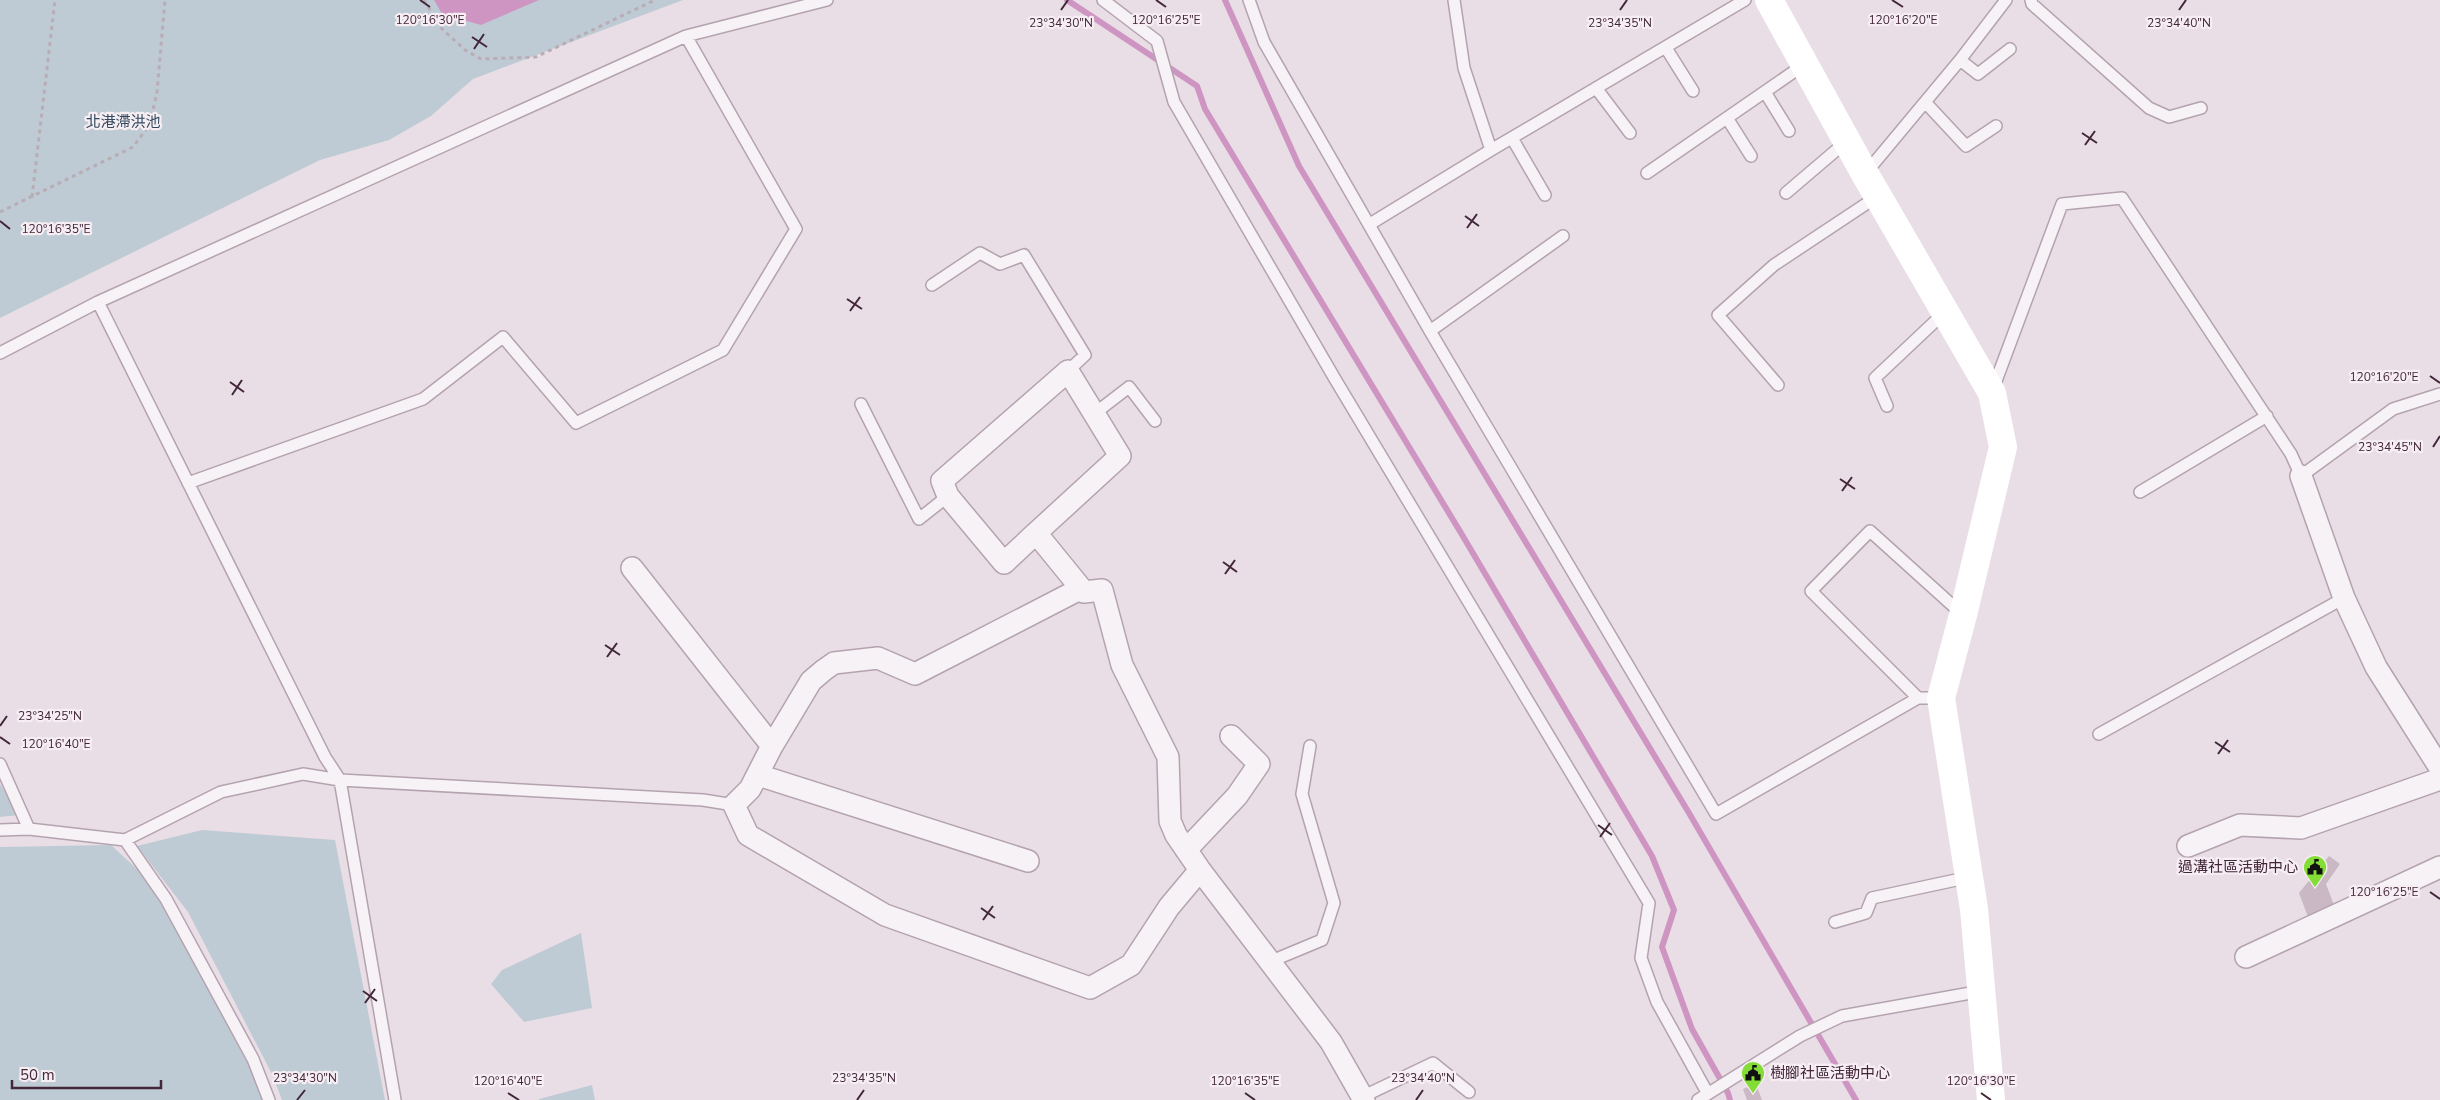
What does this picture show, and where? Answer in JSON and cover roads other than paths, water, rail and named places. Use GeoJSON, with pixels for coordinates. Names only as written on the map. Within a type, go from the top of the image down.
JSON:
{"type":"FeatureCollection","features":[{"type":"Feature","properties":{"kind":"street"},"geometry":{"type":"LineString","coordinates":[[1769,0],[1847,141],[1992,393],[2003,447],[1963,616],[1930,698],[1970,877],[1991,1100]]}},
{"type":"Feature","properties":{"kind":"street"},"geometry":{"type":"LineString","coordinates":[[1068,371],[1094,414],[1120,456],[1004,563],[948,496],[942,481],[1068,371]]}},
{"type":"Feature","properties":{"kind":"street"},"geometry":{"type":"LineString","coordinates":[[2301,476],[2344,598],[2376,667],[2440,768]]}},
{"type":"Feature","properties":{"kind":"street"},"geometry":{"type":"LineString","coordinates":[[1036,533],[1084,592]]}},
{"type":"Feature","properties":{"kind":"street"},"geometry":{"type":"LineString","coordinates":[[632,568],[772,746]]}},
{"type":"Feature","properties":{"kind":"street"},"geometry":{"type":"LineString","coordinates":[[1200,870],[1169,907],[1131,965],[1090,988],[885,915],[748,835],[734,805],[750,789],[772,746],[811,681],[834,663],[878,658],[915,674],[1078,590],[1084,592],[1102,590],[1122,666],[1168,756],[1170,821],[1200,870],[1268,962],[1331,1042],[1364,1098]]}},
{"type":"Feature","properties":{"kind":"street"},"geometry":{"type":"LineString","coordinates":[[1186,850],[1237,796],[1259,764],[1231,736]]}},
{"type":"Feature","properties":{"kind":"street"},"geometry":{"type":"LineString","coordinates":[[758,775],[1028,861]]}},
{"type":"Feature","properties":{"kind":"street"},"geometry":{"type":"LineString","coordinates":[[2188,846],[2240,824],[2301,828],[2440,779]]}},
{"type":"Feature","properties":{"kind":"street"},"geometry":{"type":"LineString","coordinates":[[2246,957],[2440,867]]}},
{"type":"Feature","properties":{"kind":"lane"},"geometry":{"type":"LineString","coordinates":[[0,353],[98,302],[686,36],[827,0]]}},
{"type":"Feature","properties":{"kind":"lane"},"geometry":{"type":"LineString","coordinates":[[1103,0],[1157,41],[1174,102],[1335,379],[1649,903],[1641,958],[1657,1002],[1707,1094],[1800,1036],[1842,1016],[1982,992]]}},
{"type":"Feature","properties":{"kind":"lane"},"geometry":{"type":"LineString","coordinates":[[1249,0],[1264,42],[1430,331],[1716,814],[1930,698],[1812,590],[1870,530],[1963,616]]}},
{"type":"Feature","properties":{"kind":"lane"},"geometry":{"type":"LineString","coordinates":[[1454,0],[1464,68],[1491,150]]}},
{"type":"Feature","properties":{"kind":"lane"},"geometry":{"type":"LineString","coordinates":[[1370,224],[1745,0]]}},
{"type":"Feature","properties":{"kind":"lane"},"geometry":{"type":"LineString","coordinates":[[1778,386],[1718,315],[1774,265],[1872,185],[1925,102],[2006,0]]}},
{"type":"Feature","properties":{"kind":"lane"},"geometry":{"type":"LineString","coordinates":[[2031,0],[2032,4],[2148,108],[2170,117],[2201,108]]}},
{"type":"Feature","properties":{"kind":"lane"},"geometry":{"type":"LineString","coordinates":[[188,483],[423,399],[503,337],[576,423],[723,350],[796,229],[686,36]]}},
{"type":"Feature","properties":{"kind":"lane"},"geometry":{"type":"LineString","coordinates":[[1666,48],[1693,91]]}},
{"type":"Feature","properties":{"kind":"lane"},"geometry":{"type":"LineString","coordinates":[[1960,60],[1978,74],[2010,49]]}},
{"type":"Feature","properties":{"kind":"lane"},"geometry":{"type":"LineString","coordinates":[[1647,173],[1805,64]]}},
{"type":"Feature","properties":{"kind":"lane"},"geometry":{"type":"LineString","coordinates":[[1596,88],[1630,133]]}},
{"type":"Feature","properties":{"kind":"lane"},"geometry":{"type":"LineString","coordinates":[[1765,92],[1789,131]]}},
{"type":"Feature","properties":{"kind":"lane"},"geometry":{"type":"LineString","coordinates":[[1925,102],[1966,146],[1996,126]]}},
{"type":"Feature","properties":{"kind":"lane"},"geometry":{"type":"LineString","coordinates":[[1727,118],[1752,156]]}},
{"type":"Feature","properties":{"kind":"lane"},"geometry":{"type":"LineString","coordinates":[[1512,138],[1545,195]]}},
{"type":"Feature","properties":{"kind":"lane"},"geometry":{"type":"LineString","coordinates":[[1786,193],[1847,141]]}},
{"type":"Feature","properties":{"kind":"lane"},"geometry":{"type":"LineString","coordinates":[[1992,393],[2062,204],[2122,198],[2267,416],[2291,454],[2301,476],[2393,408],[2440,394]]}},
{"type":"Feature","properties":{"kind":"lane"},"geometry":{"type":"LineString","coordinates":[[1430,331],[1564,236]]}},
{"type":"Feature","properties":{"kind":"lane"},"geometry":{"type":"LineString","coordinates":[[932,285],[980,253],[1000,264],[1024,255],[1085,355],[1068,371]]}},
{"type":"Feature","properties":{"kind":"lane"},"geometry":{"type":"LineString","coordinates":[[98,302],[325,757],[340,780],[396,1100]]}},
{"type":"Feature","properties":{"kind":"lane"},"geometry":{"type":"LineString","coordinates":[[1887,406],[1875,378],[1945,312]]}},
{"type":"Feature","properties":{"kind":"lane"},"geometry":{"type":"LineString","coordinates":[[1094,414],[1128,387],[1155,421]]}},
{"type":"Feature","properties":{"kind":"lane"},"geometry":{"type":"LineString","coordinates":[[861,404],[919,519],[948,496]]}},
{"type":"Feature","properties":{"kind":"lane"},"geometry":{"type":"LineString","coordinates":[[2140,492],[2267,416]]}},
{"type":"Feature","properties":{"kind":"lane"},"geometry":{"type":"LineString","coordinates":[[2099,734],[2344,598]]}},
{"type":"Feature","properties":{"kind":"lane"},"geometry":{"type":"LineString","coordinates":[[1268,962],[1322,940],[1334,903],[1302,794],[1310,746]]}},
{"type":"Feature","properties":{"kind":"lane"},"geometry":{"type":"LineString","coordinates":[[0,764],[29,829]]}},
{"type":"Feature","properties":{"kind":"lane"},"geometry":{"type":"LineString","coordinates":[[0,830],[29,829],[124,840],[221,792],[303,774],[340,780],[703,800],[734,805]]}},
{"type":"Feature","properties":{"kind":"lane"},"geometry":{"type":"LineString","coordinates":[[124,840],[166,899],[253,1059],[269,1100]]}},
{"type":"Feature","properties":{"kind":"lane"},"geometry":{"type":"LineString","coordinates":[[1835,922],[1866,913],[1872,898],[1970,877]]}},
{"type":"Feature","properties":{"kind":"lane"},"geometry":{"type":"LineString","coordinates":[[1364,1098],[1433,1063],[1469,1092]]}},
{"type":"Feature","properties":{"kind":"waterway"},"geometry":{"type":"LineString","coordinates":[[1067,0],[1197,86],[1205,109],[1461,533],[1652,856],[1674,910],[1662,947],[1692,1029],[1728,1093],[1730,1100]]}},
{"type":"Feature","properties":{"kind":"waterway"},"geometry":{"type":"LineString","coordinates":[[1225,0],[1299,166],[1689,813],[1856,1100]]}},
{"type":"Feature","properties":{"kind":"place","name":"過溝社區活動中心"},"geometry":{"type":"Point","coordinates":[2315,888]}},
{"type":"Feature","properties":{"kind":"place","name":"樹腳社區活動中心"},"geometry":{"type":"Point","coordinates":[1753,1094]}},
{"type":"Feature","properties":{"kind":"park label","name":"北港滯洪池"},"geometry":{"type":"Point","coordinates":[123,122]}}]}
